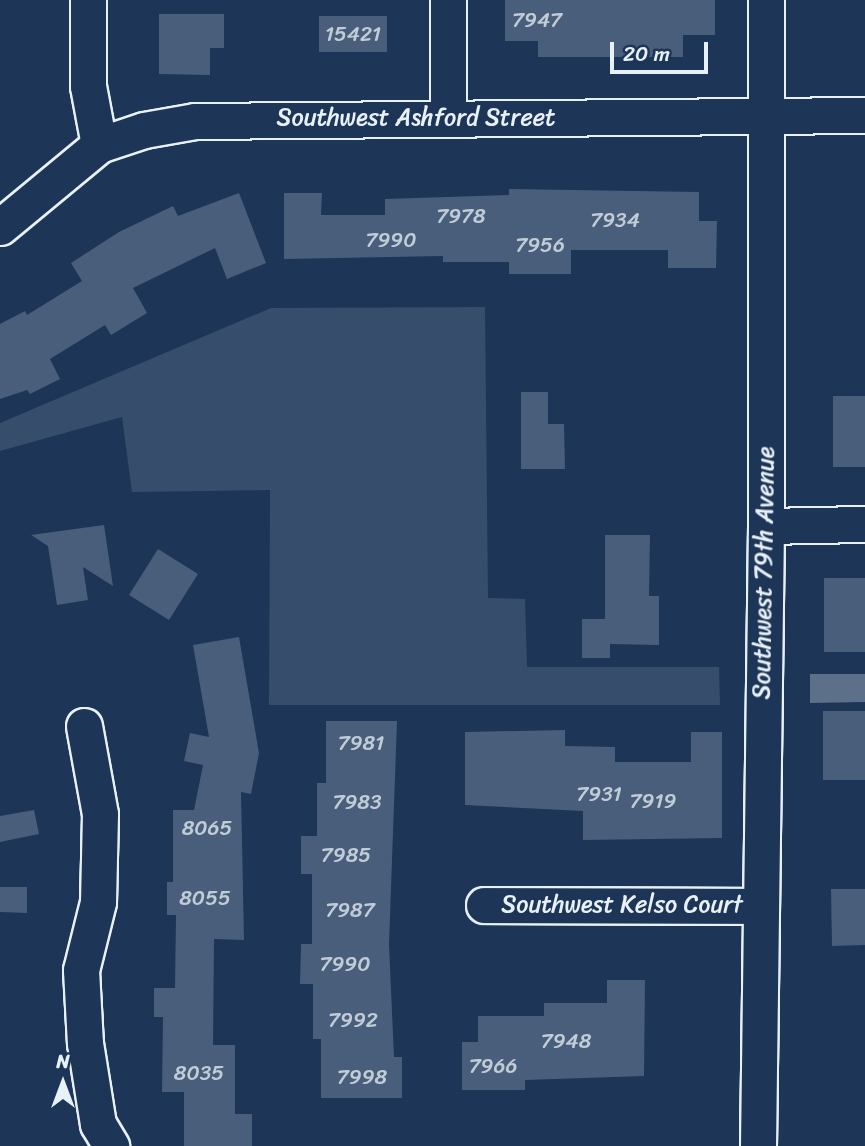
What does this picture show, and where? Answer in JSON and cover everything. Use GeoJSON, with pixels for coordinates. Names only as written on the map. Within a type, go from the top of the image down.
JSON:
{"type":"FeatureCollection","features":[{"type":"Feature","properties":{"kind":"street"},"geometry":{"type":"LineString","coordinates":[[88,0],[88,86],[99,145]]}},
{"type":"Feature","properties":{"kind":"street"},"geometry":{"type":"LineString","coordinates":[[448,0],[448,117]]}},
{"type":"Feature","properties":{"kind":"street","name":"Southwest 79th Avenue"},"geometry":{"type":"LineString","coordinates":[[758,1146],[766,526],[766,0]]}},
{"type":"Feature","properties":{"kind":"street","name":"Southwest Ashford Street"},"geometry":{"type":"LineString","coordinates":[[0,227],[99,145],[144,130],[195,121],[448,117],[865,116]]}},
{"type":"Feature","properties":{"kind":"street"},"geometry":{"type":"LineString","coordinates":[[766,526],[865,524]]}},
{"type":"Feature","properties":{"kind":"street"},"geometry":{"type":"LineString","coordinates":[[84,726],[100,814],[98,902],[80,970],[98,1124],[111,1146]]}},
{"type":"Feature","properties":{"kind":"street","name":"Southwest Kelso Court"},"geometry":{"type":"LineString","coordinates":[[484,905],[759,906]]}},
{"type":"Feature","properties":{"kind":"shaded area"},"geometry":{"type":"Polygon","coordinates":[[[485,307],[488,598],[525,599],[527,667],[719,667],[720,705],[269,705],[270,490],[132,492],[122,417],[0,451],[0,423],[271,308],[485,307]]]}},
{"type":"Feature","properties":{"kind":"shaded area"},"geometry":{"type":"Polygon","coordinates":[[[810,674],[865,674],[865,702],[810,703],[810,674]]]}},
{"type":"Feature","properties":{"kind":"building"},"geometry":{"type":"Polygon","coordinates":[[[505,0],[715,0],[715,35],[683,35],[683,57],[538,57],[538,41],[505,41],[505,0]]]}},
{"type":"Feature","properties":{"kind":"building"},"geometry":{"type":"Polygon","coordinates":[[[159,14],[224,14],[224,48],[210,48],[210,75],[159,74],[159,14]]]}},
{"type":"Feature","properties":{"kind":"building"},"geometry":{"type":"Polygon","coordinates":[[[319,16],[387,16],[387,52],[319,52],[319,16]]]}},
{"type":"Feature","properties":{"kind":"building"},"geometry":{"type":"Polygon","coordinates":[[[509,189],[699,192],[699,221],[717,221],[716,268],[668,268],[668,250],[571,250],[571,274],[509,274],[509,262],[443,262],[443,256],[284,259],[284,193],[322,193],[321,215],[385,215],[385,199],[509,195],[509,189]]]}},
{"type":"Feature","properties":{"kind":"building"},"geometry":{"type":"Polygon","coordinates":[[[239,193],[266,263],[227,279],[215,248],[133,288],[147,313],[111,335],[105,325],[50,359],[60,379],[30,394],[27,390],[0,399],[0,324],[25,311],[27,315],[82,281],[71,263],[119,232],[173,206],[178,216],[239,193]]]}},
{"type":"Feature","properties":{"kind":"building"},"geometry":{"type":"Polygon","coordinates":[[[521,392],[548,392],[548,424],[564,424],[565,469],[521,469],[521,392]]]}},
{"type":"Feature","properties":{"kind":"building"},"geometry":{"type":"Polygon","coordinates":[[[833,396],[865,396],[865,467],[833,467],[833,396]]]}},
{"type":"Feature","properties":{"kind":"building"},"geometry":{"type":"Polygon","coordinates":[[[104,525],[113,586],[83,567],[88,600],[57,605],[48,546],[31,535],[104,525]]]}},
{"type":"Feature","properties":{"kind":"building"},"geometry":{"type":"Polygon","coordinates":[[[605,535],[650,535],[649,596],[659,596],[659,645],[610,644],[610,658],[582,658],[582,619],[605,619],[605,535]]]}},
{"type":"Feature","properties":{"kind":"building"},"geometry":{"type":"Polygon","coordinates":[[[158,549],[198,574],[169,620],[129,595],[158,549]]]}},
{"type":"Feature","properties":{"kind":"building"},"geometry":{"type":"Polygon","coordinates":[[[824,578],[865,578],[865,652],[824,652],[824,578]]]}},
{"type":"Feature","properties":{"kind":"building"},"geometry":{"type":"Polygon","coordinates":[[[239,637],[259,753],[251,794],[241,792],[244,940],[214,939],[213,1045],[235,1045],[235,1114],[252,1114],[252,1146],[184,1146],[184,1092],[162,1092],[163,1017],[154,1017],[154,988],[175,988],[176,915],[167,915],[167,882],[173,882],[173,810],[194,810],[203,765],[184,761],[190,733],[209,737],[193,645],[239,637]]]}},
{"type":"Feature","properties":{"kind":"building"},"geometry":{"type":"Polygon","coordinates":[[[823,711],[865,711],[865,780],[823,780],[823,711]]]}},
{"type":"Feature","properties":{"kind":"building"},"geometry":{"type":"Polygon","coordinates":[[[326,721],[397,721],[389,944],[394,1057],[402,1057],[402,1098],[321,1098],[321,1039],[313,1039],[313,984],[300,984],[301,944],[312,944],[312,874],[301,874],[301,836],[317,836],[317,783],[326,783],[326,721]]]}},
{"type":"Feature","properties":{"kind":"building"},"geometry":{"type":"Polygon","coordinates":[[[565,730],[565,746],[615,747],[615,762],[691,762],[691,732],[722,732],[722,838],[583,840],[583,811],[465,805],[465,732],[565,730]]]}},
{"type":"Feature","properties":{"kind":"building"},"geometry":{"type":"Polygon","coordinates":[[[34,810],[39,834],[0,842],[0,816],[34,810]]]}},
{"type":"Feature","properties":{"kind":"building"},"geometry":{"type":"Polygon","coordinates":[[[0,887],[27,887],[27,913],[0,912],[0,887]]]}},
{"type":"Feature","properties":{"kind":"building"},"geometry":{"type":"Polygon","coordinates":[[[831,889],[865,889],[865,945],[832,946],[831,889]]]}},
{"type":"Feature","properties":{"kind":"building"},"geometry":{"type":"Polygon","coordinates":[[[607,980],[645,980],[644,1076],[525,1080],[525,1090],[462,1090],[462,1042],[478,1042],[478,1016],[544,1016],[544,1003],[607,1003],[607,980]]]}}]}
